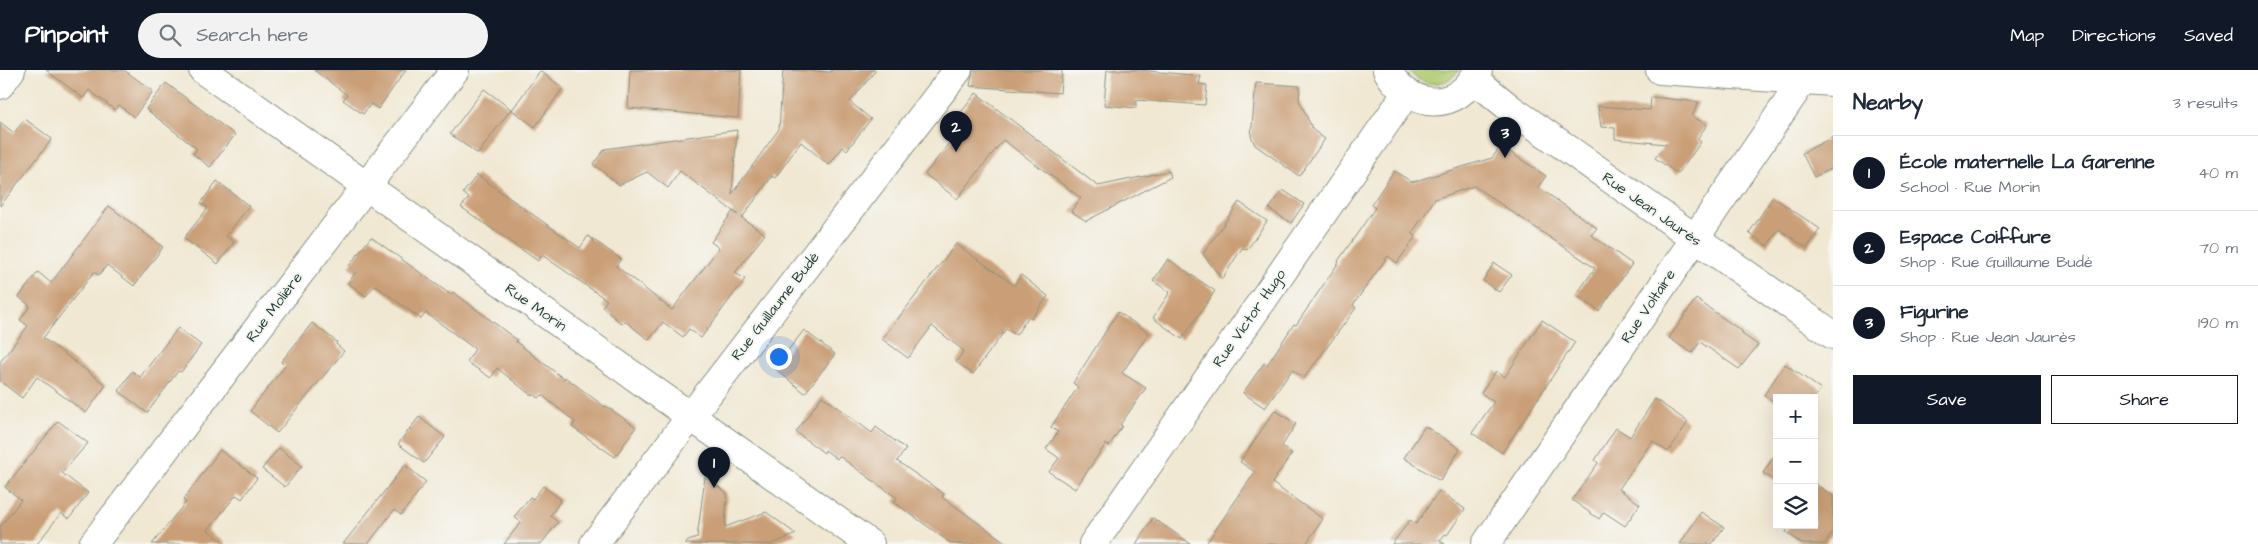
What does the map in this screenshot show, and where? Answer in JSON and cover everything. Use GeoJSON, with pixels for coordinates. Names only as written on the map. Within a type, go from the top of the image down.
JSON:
{"type":"FeatureCollection","features":[{"type":"Feature","properties":{"kind":"street"},"geometry":{"type":"LineString","coordinates":[[0,85],[11,70]]}},
{"type":"Feature","properties":{"kind":"street","name":"Rue Morin"},"geometry":{"type":"LineString","coordinates":[[203,70],[365,187],[695,410],[870,544]]}},
{"type":"Feature","properties":{"kind":"street","name":"Rue Molière"},"geometry":{"type":"LineString","coordinates":[[93,544],[455,70]]}},
{"type":"Feature","properties":{"kind":"street","name":"Rue Guillaume Budé"},"geometry":{"type":"LineString","coordinates":[[594,544],[695,410],[958,70]]}},
{"type":"Feature","properties":{"kind":"street"},"geometry":{"type":"LineString","coordinates":[[1387,70],[1394,83],[1406,94],[1420,100],[1435,101],[1450,99],[1463,91],[1476,75]]}},
{"type":"Feature","properties":{"kind":"street"},"geometry":{"type":"LineString","coordinates":[[1660,70],[1807,75],[1833,82]]}},
{"type":"Feature","properties":{"kind":"street","name":"Rue Jean Jaurès"},"geometry":{"type":"LineString","coordinates":[[1476,75],[1511,109],[1833,335]]}},
{"type":"Feature","properties":{"kind":"street","name":"Rue Voltaire"},"geometry":{"type":"LineString","coordinates":[[1486,544],[1807,75]]}},
{"type":"Feature","properties":{"kind":"street","name":"Rue Victor Hugo"},"geometry":{"type":"LineString","coordinates":[[1093,544],[1406,94]]}},
{"type":"Feature","properties":{"kind":"green space"},"geometry":{"type":"Polygon","coordinates":[[[1408,70],[1459,70],[1448,80],[1434,83],[1419,80],[1408,70]]]}},
{"type":"Feature","properties":{"kind":"building"},"geometry":{"type":"Polygon","coordinates":[[[46,70],[124,70],[153,91],[134,117],[119,105],[115,110],[89,90],[83,98],[46,70]]]}},
{"type":"Feature","properties":{"kind":"building"},"geometry":{"type":"Polygon","coordinates":[[[314,70],[406,70],[378,109],[371,104],[363,114],[343,100],[347,95],[314,70]]]}},
{"type":"Feature","properties":{"kind":"building"},"geometry":{"type":"Polygon","coordinates":[[[630,70],[741,70],[738,118],[628,108],[630,70]]]}},
{"type":"Feature","properties":{"kind":"building"},"geometry":{"type":"Polygon","coordinates":[[[783,70],[831,72],[831,70],[876,70],[850,102],[871,119],[847,150],[843,147],[829,165],[801,142],[775,178],[772,176],[742,218],[765,234],[735,273],[745,279],[701,338],[689,329],[683,337],[663,322],[649,340],[625,321],[622,324],[602,307],[607,300],[542,255],[538,261],[461,207],[469,198],[463,193],[477,175],[580,248],[588,236],[621,259],[616,266],[672,310],[719,248],[711,242],[733,211],[680,171],[668,188],[647,172],[619,185],[593,164],[605,149],[737,130],[732,194],[779,129],[783,70]]]}},
{"type":"Feature","properties":{"kind":"building"},"geometry":{"type":"Polygon","coordinates":[[[973,70],[1062,70],[1060,93],[970,86],[973,70]]]}},
{"type":"Feature","properties":{"kind":"building"},"geometry":{"type":"Polygon","coordinates":[[[1107,70],[1139,70],[1201,76],[1199,84],[1207,85],[1205,105],[1136,100],[1136,108],[1104,105],[1107,70]]]}},
{"type":"Feature","properties":{"kind":"building"},"geometry":{"type":"Polygon","coordinates":[[[540,71],[563,88],[535,127],[512,110],[540,71]]]}},
{"type":"Feature","properties":{"kind":"building"},"geometry":{"type":"Polygon","coordinates":[[[166,83],[235,135],[210,167],[193,154],[197,149],[146,109],[166,83]]]}},
{"type":"Feature","properties":{"kind":"building"},"geometry":{"type":"Polygon","coordinates":[[[1256,83],[1300,86],[1299,100],[1313,130],[1325,139],[1299,176],[1255,145],[1251,136],[1256,83]]]}},
{"type":"Feature","properties":{"kind":"building"},"geometry":{"type":"Polygon","coordinates":[[[484,89],[511,109],[478,154],[450,134],[484,89]]]}},
{"type":"Feature","properties":{"kind":"building"},"geometry":{"type":"Polygon","coordinates":[[[976,93],[1098,186],[1169,171],[1171,177],[1086,221],[1071,211],[1081,198],[1003,140],[957,199],[925,174],[964,124],[956,119],[976,93]]]}},
{"type":"Feature","properties":{"kind":"building"},"geometry":{"type":"Polygon","coordinates":[[[1651,97],[1699,102],[1692,116],[1707,125],[1697,139],[1701,142],[1678,174],[1655,158],[1666,144],[1615,139],[1615,128],[1601,127],[1598,106],[1650,110],[1651,97]]]}},
{"type":"Feature","properties":{"kind":"building"},"geometry":{"type":"Polygon","coordinates":[[[25,119],[52,139],[0,206],[0,122],[14,133],[25,119]]]}},
{"type":"Feature","properties":{"kind":"building"},"geometry":{"type":"Polygon","coordinates":[[[1833,137],[1833,168],[1814,177],[1802,153],[1833,137]]]}},
{"type":"Feature","properties":{"kind":"building"},"geometry":{"type":"Polygon","coordinates":[[[1501,146],[1546,176],[1538,187],[1597,228],[1591,235],[1632,264],[1599,311],[1576,295],[1595,268],[1474,186],[1435,199],[1412,233],[1416,236],[1397,263],[1388,256],[1353,305],[1356,308],[1304,378],[1292,370],[1265,408],[1243,393],[1264,363],[1267,365],[1339,262],[1375,208],[1371,205],[1394,171],[1412,182],[1492,158],[1501,146]]]}},
{"type":"Feature","properties":{"kind":"building"},"geometry":{"type":"Polygon","coordinates":[[[217,181],[249,206],[226,236],[234,242],[218,264],[184,238],[208,208],[201,203],[217,181]]]}},
{"type":"Feature","properties":{"kind":"building"},"geometry":{"type":"Polygon","coordinates":[[[1283,190],[1304,204],[1291,223],[1269,209],[1283,190]]]}},
{"type":"Feature","properties":{"kind":"building"},"geometry":{"type":"Polygon","coordinates":[[[1773,197],[1820,229],[1807,248],[1779,229],[1767,246],[1749,233],[1773,197]]]}},
{"type":"Feature","properties":{"kind":"building"},"geometry":{"type":"Polygon","coordinates":[[[1239,202],[1267,221],[1247,250],[1242,248],[1222,279],[1203,254],[1239,202]]]}},
{"type":"Feature","properties":{"kind":"building"},"geometry":{"type":"Polygon","coordinates":[[[109,206],[163,247],[134,286],[107,265],[99,275],[94,272],[43,338],[106,385],[86,413],[37,377],[22,398],[0,381],[0,362],[28,326],[20,320],[30,306],[19,297],[38,272],[51,283],[109,206]]]}},
{"type":"Feature","properties":{"kind":"building"},"geometry":{"type":"Polygon","coordinates":[[[371,237],[451,295],[453,292],[517,340],[515,341],[564,379],[565,377],[636,427],[615,457],[572,427],[575,422],[542,395],[539,398],[533,394],[532,396],[497,368],[491,378],[467,362],[475,349],[426,313],[421,319],[375,285],[366,296],[348,283],[356,272],[349,266],[371,237]]]}},
{"type":"Feature","properties":{"kind":"building"},"geometry":{"type":"Polygon","coordinates":[[[956,244],[1014,285],[1021,275],[1048,296],[1032,318],[1029,316],[1016,335],[1006,329],[973,374],[956,362],[964,351],[932,326],[908,358],[882,339],[956,244]]]}},
{"type":"Feature","properties":{"kind":"building"},"geometry":{"type":"Polygon","coordinates":[[[1168,259],[1215,291],[1182,339],[1153,318],[1170,292],[1153,281],[1168,259]]]}},
{"type":"Feature","properties":{"kind":"building"},"geometry":{"type":"Polygon","coordinates":[[[1494,263],[1512,275],[1499,292],[1483,281],[1494,263]]]}},
{"type":"Feature","properties":{"kind":"building"},"geometry":{"type":"Polygon","coordinates":[[[1696,299],[1743,332],[1742,334],[1758,345],[1739,369],[1700,342],[1692,353],[1669,338],[1696,299]]]}},
{"type":"Feature","properties":{"kind":"building"},"geometry":{"type":"Polygon","coordinates":[[[1118,312],[1149,333],[1122,373],[1146,388],[1120,425],[1122,426],[1109,446],[1106,444],[1075,489],[1049,472],[1059,458],[1046,449],[1058,432],[1051,427],[1078,387],[1073,383],[1118,312]]]}},
{"type":"Feature","properties":{"kind":"building"},"geometry":{"type":"Polygon","coordinates":[[[1542,320],[1575,342],[1502,453],[1472,433],[1494,402],[1481,393],[1496,371],[1505,377],[1542,320]]]}},
{"type":"Feature","properties":{"kind":"building"},"geometry":{"type":"Polygon","coordinates":[[[312,323],[337,342],[336,344],[344,351],[277,433],[250,411],[285,366],[281,362],[312,323]]]}},
{"type":"Feature","properties":{"kind":"building"},"geometry":{"type":"Polygon","coordinates":[[[178,328],[201,345],[181,372],[178,371],[147,413],[119,391],[132,371],[140,377],[178,328]]]}},
{"type":"Feature","properties":{"kind":"building"},"geometry":{"type":"Polygon","coordinates":[[[804,330],[835,354],[805,393],[774,368],[804,330]]]}},
{"type":"Feature","properties":{"kind":"building"},"geometry":{"type":"Polygon","coordinates":[[[1785,364],[1821,389],[1817,394],[1773,394],[1773,401],[1764,395],[1785,364]]]}},
{"type":"Feature","properties":{"kind":"building"},"geometry":{"type":"Polygon","coordinates":[[[822,396],[872,433],[876,427],[906,449],[897,461],[944,494],[942,497],[1008,544],[952,544],[894,502],[897,498],[839,456],[837,459],[825,450],[824,453],[796,432],[822,396]]]}},
{"type":"Feature","properties":{"kind":"building"},"geometry":{"type":"Polygon","coordinates":[[[1655,399],[1688,422],[1668,452],[1652,441],[1619,489],[1640,504],[1625,526],[1604,512],[1599,519],[1572,500],[1598,463],[1595,460],[1616,428],[1630,437],[1655,399]]]}},
{"type":"Feature","properties":{"kind":"building"},"geometry":{"type":"Polygon","coordinates":[[[1275,410],[1296,424],[1282,446],[1292,453],[1272,483],[1323,519],[1306,544],[1206,544],[1255,472],[1240,462],[1275,410]]]}},
{"type":"Feature","properties":{"kind":"building"},"geometry":{"type":"Polygon","coordinates":[[[419,417],[445,437],[424,463],[398,444],[419,417]]]}},
{"type":"Feature","properties":{"kind":"building"},"geometry":{"type":"Polygon","coordinates":[[[58,421],[88,443],[62,473],[88,493],[69,519],[61,513],[37,544],[0,544],[0,527],[21,500],[5,487],[58,421]]]}},
{"type":"Feature","properties":{"kind":"building"},"geometry":{"type":"Polygon","coordinates":[[[1425,426],[1460,449],[1440,481],[1404,458],[1425,426]]]}},
{"type":"Feature","properties":{"kind":"building"},"geometry":{"type":"Polygon","coordinates":[[[279,448],[302,466],[285,487],[262,469],[279,448]]]}},
{"type":"Feature","properties":{"kind":"building"},"geometry":{"type":"Polygon","coordinates":[[[220,450],[257,478],[242,499],[236,495],[208,530],[226,544],[152,544],[186,502],[183,500],[220,450]]]}},
{"type":"Feature","properties":{"kind":"building"},"geometry":{"type":"Polygon","coordinates":[[[1773,458],[1773,479],[1763,473],[1773,458]]]}},
{"type":"Feature","properties":{"kind":"building"},"geometry":{"type":"Polygon","coordinates":[[[405,465],[426,482],[401,515],[394,510],[368,544],[343,544],[405,465]]]}},
{"type":"Feature","properties":{"kind":"building"},"geometry":{"type":"Polygon","coordinates":[[[705,477],[727,493],[725,527],[766,512],[796,534],[772,544],[686,544],[686,542],[697,538],[705,477]]]}},
{"type":"Feature","properties":{"kind":"building"},"geometry":{"type":"Polygon","coordinates":[[[543,486],[561,500],[550,516],[558,522],[541,544],[504,544],[521,522],[514,517],[530,497],[533,499],[543,486]]]}},
{"type":"Feature","properties":{"kind":"building"},"geometry":{"type":"Polygon","coordinates":[[[1818,486],[1833,496],[1833,532],[1825,544],[1802,544],[1786,532],[1788,529],[1818,529],[1818,486]]]}},
{"type":"Feature","properties":{"kind":"building"},"geometry":{"type":"Polygon","coordinates":[[[1439,491],[1465,509],[1447,535],[1445,534],[1440,541],[1445,544],[1392,544],[1410,520],[1416,524],[1439,491]]]}},
{"type":"Feature","properties":{"kind":"building"},"geometry":{"type":"Polygon","coordinates":[[[1701,512],[1724,527],[1712,544],[1680,544],[1701,512]]]}},
{"type":"Feature","properties":{"kind":"building"},"geometry":{"type":"Polygon","coordinates":[[[1153,518],[1191,544],[1136,544],[1153,518]]]}},
{"type":"Feature","properties":{"kind":"place","name":"Espace Coiffure"},"geometry":{"type":"Point","coordinates":[956,152]}},
{"type":"Feature","properties":{"kind":"place","name":"Figurine"},"geometry":{"type":"Point","coordinates":[1505,158]}},
{"type":"Feature","properties":{"kind":"place","name":"École maternelle La Garenne"},"geometry":{"type":"Point","coordinates":[714,488]}}]}
